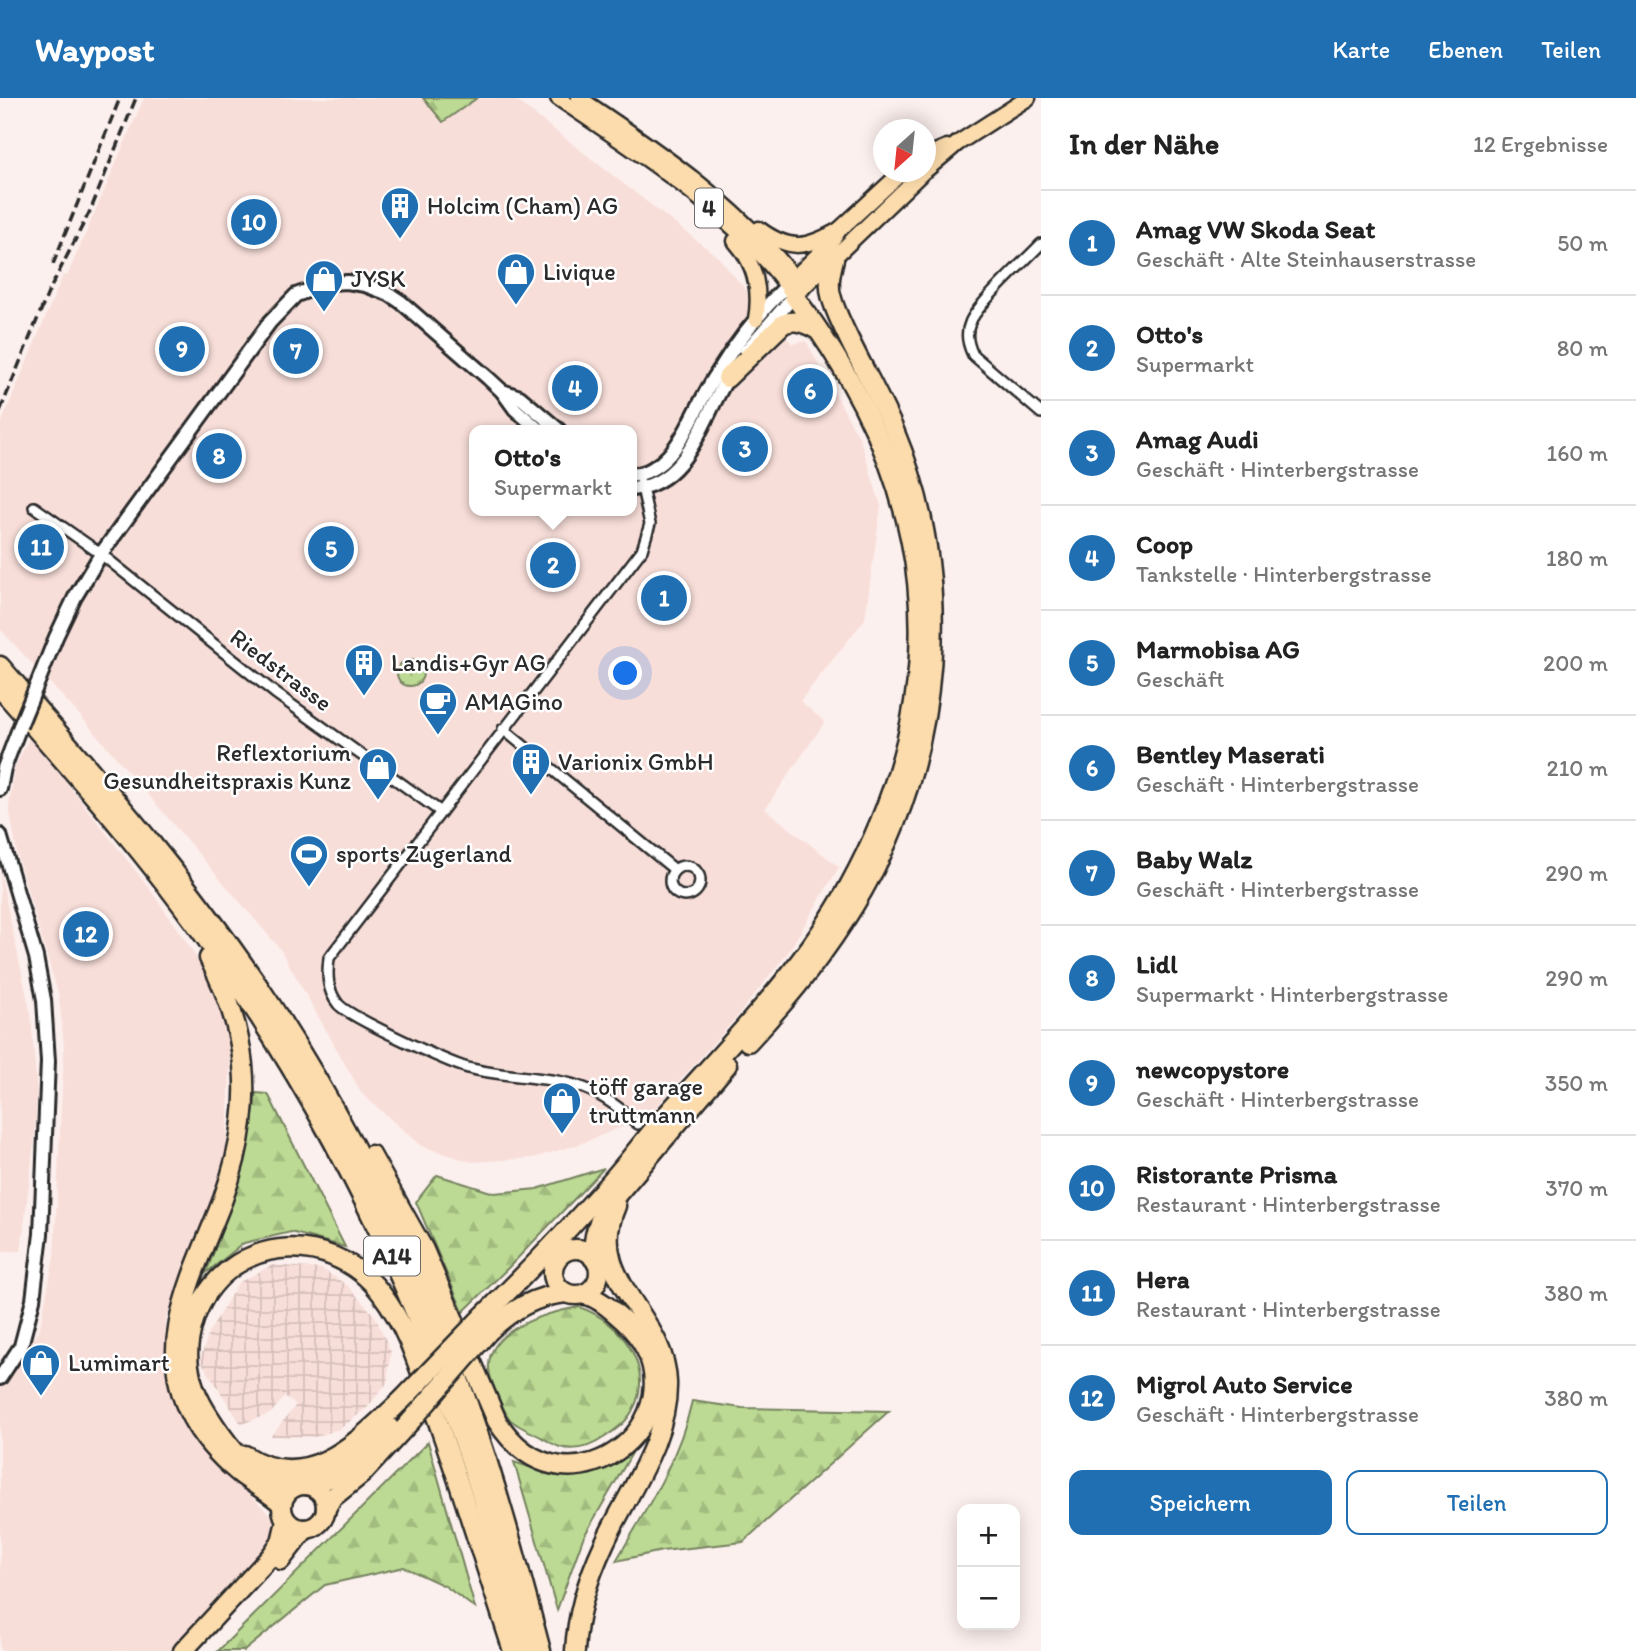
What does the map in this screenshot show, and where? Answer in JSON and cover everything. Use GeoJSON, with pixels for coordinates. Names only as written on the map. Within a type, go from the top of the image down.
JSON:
{"type":"FeatureCollection","features":[{"type":"Feature","properties":{"kind":"highway"},"geometry":{"type":"LineString","coordinates":[[593,1258],[593,1238],[609,1204],[764,1026],[837,932],[886,843],[905,797],[920,745],[933,635],[926,534],[912,481],[894,430],[831,296],[834,259]]}},
{"type":"Feature","properties":{"kind":"highway"},"geometry":{"type":"LineString","coordinates":[[183,1651],[281,1542],[288,1493],[347,1469],[406,1410],[486,1323],[527,1273],[752,1020],[821,931],[849,887],[877,830],[900,769],[916,684],[918,581],[901,494],[870,418],[845,370],[794,287]]}},
{"type":"Feature","properties":{"kind":"highway"},"geometry":{"type":"LineString","coordinates":[[794,287],[863,368]]}},
{"type":"Feature","properties":{"kind":"highway"},"geometry":{"type":"LineString","coordinates":[[727,378],[747,361],[769,336],[790,321],[802,322],[821,332]]}},
{"type":"Feature","properties":{"kind":"highway","name":"A14"},"geometry":{"type":"LineString","coordinates":[[0,666],[170,864],[249,972],[290,1036],[348,1137],[391,1221],[449,1355],[488,1464],[541,1651]]}},
{"type":"Feature","properties":{"kind":"highway","name":"A14"},"geometry":{"type":"LineString","coordinates":[[0,688],[102,806],[177,900],[248,999],[294,1071],[348,1167],[386,1243],[425,1334],[464,1438],[525,1651]]}},
{"type":"Feature","properties":{"kind":"highway"},"geometry":{"type":"LineString","coordinates":[[177,900],[215,969],[231,1008],[241,1047],[245,1085],[242,1124],[233,1167],[178,1319],[175,1356],[179,1384],[191,1416],[224,1458],[284,1512],[293,1526],[305,1529]]}},
{"type":"Feature","properties":{"kind":"highway"},"geometry":{"type":"LineString","coordinates":[[249,972],[285,1019],[332,1090],[418,1238],[497,1421],[507,1436],[525,1452],[544,1462],[564,1466],[586,1465],[599,1462],[622,1450],[642,1425],[653,1393],[650,1363],[640,1340],[630,1326],[605,1304],[555,1282],[554,1264]]}},
{"type":"Feature","properties":{"kind":"highway"},"geometry":{"type":"LineString","coordinates":[[575,1651],[580,1612],[597,1559],[646,1461],[663,1420],[667,1398],[667,1372],[655,1338],[618,1278],[610,1256],[610,1224],[616,1205],[631,1177]]}},
{"type":"Feature","properties":{"kind":"highway"},"geometry":{"type":"LineString","coordinates":[[486,1323],[518,1294],[544,1276],[560,1255],[569,1250],[612,1180]]}},
{"type":"Feature","properties":{"kind":"highway"},"geometry":{"type":"LineString","coordinates":[[326,1508],[322,1494],[315,1488],[271,1482],[238,1457],[204,1409],[194,1389],[188,1361],[190,1334],[203,1299],[214,1284],[246,1259],[263,1252],[288,1248],[328,1253],[361,1273],[389,1305],[412,1351],[454,1466],[513,1651]]}},
{"type":"Feature","properties":{"kind":"highway"},"geometry":{"type":"LineString","coordinates":[[486,1323],[547,1296],[593,1288],[598,1278],[598,1267],[593,1258],[584,1251],[569,1250]]}},
{"type":"Feature","properties":{"kind":"highway"},"geometry":{"type":"LineString","coordinates":[[598,1278],[604,1289],[655,1338]]}},
{"type":"Feature","properties":{"kind":"highway"},"geometry":{"type":"LineString","coordinates":[[220,1433],[236,1448],[258,1462],[281,1468],[303,1468],[323,1462],[347,1449],[406,1410]]}},
{"type":"Feature","properties":{"kind":"highway"},"geometry":{"type":"LineString","coordinates":[[198,1651],[262,1582],[305,1529],[320,1522],[332,1499],[363,1473],[406,1410]]}},
{"type":"Feature","properties":{"kind":"main road","name":"4"},"geometry":{"type":"LineString","coordinates":[[558,98],[682,186],[737,232],[794,287]]}},
{"type":"Feature","properties":{"kind":"main road","name":"4"},"geometry":{"type":"LineString","coordinates":[[579,98],[715,192],[757,227],[779,241],[800,246],[817,242],[839,230]]}},
{"type":"Feature","properties":{"kind":"main road"},"geometry":{"type":"LineString","coordinates":[[936,161],[958,143],[1028,98]]}},
{"type":"Feature","properties":{"kind":"main road"},"geometry":{"type":"LineString","coordinates":[[622,141],[631,155],[702,211],[743,251],[754,273],[758,290],[756,319]]}},
{"type":"Feature","properties":{"kind":"main road"},"geometry":{"type":"LineString","coordinates":[[936,152],[958,143]]}},
{"type":"Feature","properties":{"kind":"main road","name":"4"},"geometry":{"type":"LineString","coordinates":[[689,175],[779,258],[794,287]]}},
{"type":"Feature","properties":{"kind":"main road","name":"4"},"geometry":{"type":"LineString","coordinates":[[794,287],[839,230],[891,182]]}},
{"type":"Feature","properties":{"kind":"main road"},"geometry":{"type":"LineString","coordinates":[[794,287],[834,259],[913,182]]}},
{"type":"Feature","properties":{"kind":"street"},"geometry":{"type":"LineString","coordinates":[[1041,244],[970,321],[967,332],[973,355],[1041,412]]}},
{"type":"Feature","properties":{"kind":"street"},"geometry":{"type":"LineString","coordinates":[[0,789],[4,768],[20,726],[75,597],[101,554],[279,310],[296,295],[329,284],[347,282],[389,294],[502,391],[515,409],[533,425]]}},
{"type":"Feature","properties":{"kind":"street"},"geometry":{"type":"LineString","coordinates":[[637,474],[667,457],[717,373],[756,319],[794,287]]}},
{"type":"Feature","properties":{"kind":"street"},"geometry":{"type":"LineString","coordinates":[[638,1124],[613,1103],[585,1088],[464,1067],[352,1014],[339,1005],[330,992],[329,958],[642,550],[650,524],[637,489],[666,478],[677,468],[688,453],[727,378],[794,287]]}},
{"type":"Feature","properties":{"kind":"street"},"geometry":{"type":"LineString","coordinates":[[502,391],[520,397],[553,425]]}},
{"type":"Feature","properties":{"kind":"street","name":"Riedstrasse"},"geometry":{"type":"LineString","coordinates":[[34,507],[101,554],[275,693],[441,812]]}},
{"type":"Feature","properties":{"kind":"street"},"geometry":{"type":"LineString","coordinates":[[503,729],[675,870]]}},
{"type":"Feature","properties":{"kind":"street"},"geometry":{"type":"LineString","coordinates":[[0,835],[36,957],[46,1012],[48,1061],[41,1234],[33,1300],[21,1346],[0,1378]]}},
{"type":"Feature","properties":{"kind":"shaded area"},"geometry":{"type":"Polygon","coordinates":[[[144,98],[423,98],[443,122],[477,98],[511,98],[718,257],[792,344],[806,341],[860,439],[881,506],[865,619],[800,701],[825,722],[765,809],[839,867],[789,951],[736,1018],[647,1117],[577,1145],[533,1158],[471,1162],[421,1146],[362,1094],[280,949],[84,720],[0,629],[0,426],[63,275],[67,276],[144,98]]]}},
{"type":"Feature","properties":{"kind":"shaded area"},"geometry":{"type":"Polygon","coordinates":[[[30,736],[147,885],[192,950],[210,983],[226,1025],[231,1049],[226,1159],[166,1319],[165,1369],[192,1430],[219,1466],[275,1519],[272,1540],[243,1575],[170,1651],[0,1649],[0,1378],[14,1358],[39,1332],[54,1257],[64,1047],[59,997],[18,859],[9,807],[14,769],[30,736]]]}},
{"type":"Feature","properties":{"kind":"shaded area"},"geometry":{"type":"Polygon","coordinates":[[[0,872],[31,1015],[37,1092],[35,1135],[21,1251],[0,1251],[0,872]]]}},
{"type":"Feature","properties":{"kind":"shaded area"},"geometry":{"type":"Polygon","coordinates":[[[272,1265],[322,1269],[347,1285],[375,1316],[391,1352],[387,1383],[367,1408],[340,1429],[315,1437],[271,1436],[296,1405],[285,1397],[270,1414],[241,1424],[200,1360],[209,1332],[238,1283],[272,1265]]]}},
{"type":"Feature","properties":{"kind":"green space"},"geometry":{"type":"Polygon","coordinates":[[[423,98],[477,98],[443,122],[423,98]]]}},
{"type":"Feature","properties":{"kind":"green space"},"geometry":{"type":"Polygon","coordinates":[[[410,660],[419,664],[423,673],[419,682],[410,686],[401,682],[397,673],[401,664],[410,660]]]}},
{"type":"Feature","properties":{"kind":"green space"},"geometry":{"type":"Polygon","coordinates":[[[256,1093],[268,1094],[345,1247],[291,1232],[244,1243],[206,1273],[243,1163],[256,1093]]]}},
{"type":"Feature","properties":{"kind":"green space"},"geometry":{"type":"Polygon","coordinates":[[[604,1168],[463,1312],[416,1202],[437,1175],[494,1193],[537,1189],[604,1168]]]}},
{"type":"Feature","properties":{"kind":"green space"},"geometry":{"type":"Polygon","coordinates":[[[579,1307],[596,1314],[623,1338],[639,1369],[640,1386],[636,1403],[621,1425],[595,1443],[572,1449],[555,1445],[512,1421],[496,1392],[489,1368],[491,1354],[498,1342],[509,1332],[537,1318],[579,1307]]]}},
{"type":"Feature","properties":{"kind":"green space"},"geometry":{"type":"Polygon","coordinates":[[[692,1401],[742,1408],[889,1411],[743,1542],[662,1551],[616,1561],[670,1464],[692,1401]]]}},
{"type":"Feature","properties":{"kind":"green space"},"geometry":{"type":"Polygon","coordinates":[[[428,1442],[475,1608],[445,1586],[404,1567],[325,1585],[244,1651],[218,1651],[428,1442]]]}},
{"type":"Feature","properties":{"kind":"green space"},"geometry":{"type":"Polygon","coordinates":[[[635,1448],[583,1538],[557,1610],[514,1462],[556,1476],[596,1469],[615,1462],[635,1448]]]}},
{"type":"Feature","properties":{"kind":"railway"},"geometry":{"type":"LineString","coordinates":[[53,264],[120,98]]}},
{"type":"Feature","properties":{"kind":"railway"},"geometry":{"type":"LineString","coordinates":[[0,411],[48,293],[91,209],[136,98]]}},
{"type":"Feature","properties":{"kind":"place","name":"Ristorante Prisma"},"geometry":{"type":"Point","coordinates":[254,222]}},
{"type":"Feature","properties":{"kind":"place","name":"Holcim (Cham) AG"},"geometry":{"type":"Point","coordinates":[400,240]}},
{"type":"Feature","properties":{"kind":"place","name":"Livique"},"geometry":{"type":"Point","coordinates":[516,306]}},
{"type":"Feature","properties":{"kind":"place","name":"JYSK"},"geometry":{"type":"Point","coordinates":[324,313]}},
{"type":"Feature","properties":{"kind":"place","name":"newcopystore"},"geometry":{"type":"Point","coordinates":[182,349]}},
{"type":"Feature","properties":{"kind":"place","name":"Baby Walz"},"geometry":{"type":"Point","coordinates":[296,351]}},
{"type":"Feature","properties":{"kind":"place","name":"Coop"},"geometry":{"type":"Point","coordinates":[575,388]}},
{"type":"Feature","properties":{"kind":"place","name":"Bentley Maserati"},"geometry":{"type":"Point","coordinates":[810,391]}},
{"type":"Feature","properties":{"kind":"place","name":"Amag Audi"},"geometry":{"type":"Point","coordinates":[745,449]}},
{"type":"Feature","properties":{"kind":"place","name":"Lidl"},"geometry":{"type":"Point","coordinates":[219,456]}},
{"type":"Feature","properties":{"kind":"place","name":"Hera"},"geometry":{"type":"Point","coordinates":[41,547]}},
{"type":"Feature","properties":{"kind":"place","name":"Marmobisa AG"},"geometry":{"type":"Point","coordinates":[331,549]}},
{"type":"Feature","properties":{"kind":"place","name":"Otto's"},"geometry":{"type":"Point","coordinates":[553,565]}},
{"type":"Feature","properties":{"kind":"place","name":"Amag VW Skoda Seat"},"geometry":{"type":"Point","coordinates":[664,598]}},
{"type":"Feature","properties":{"kind":"place","name":"Landis+Gyr AG"},"geometry":{"type":"Point","coordinates":[364,697]}},
{"type":"Feature","properties":{"kind":"place","name":"AMAGino"},"geometry":{"type":"Point","coordinates":[438,736]}},
{"type":"Feature","properties":{"kind":"place","name":"Varionix GmbH"},"geometry":{"type":"Point","coordinates":[531,796]}},
{"type":"Feature","properties":{"kind":"place","name":"Reflextorium Gesundheitspraxis Kunz"},"geometry":{"type":"Point","coordinates":[378,801]}},
{"type":"Feature","properties":{"kind":"place","name":"sports Zugerland"},"geometry":{"type":"Point","coordinates":[309,888]}},
{"type":"Feature","properties":{"kind":"place","name":"Migrol Auto Service"},"geometry":{"type":"Point","coordinates":[86,934]}},
{"type":"Feature","properties":{"kind":"place","name":"töff garage truttmann"},"geometry":{"type":"Point","coordinates":[562,1135]}},
{"type":"Feature","properties":{"kind":"place","name":"Lumimart"},"geometry":{"type":"Point","coordinates":[41,1397]}}]}
